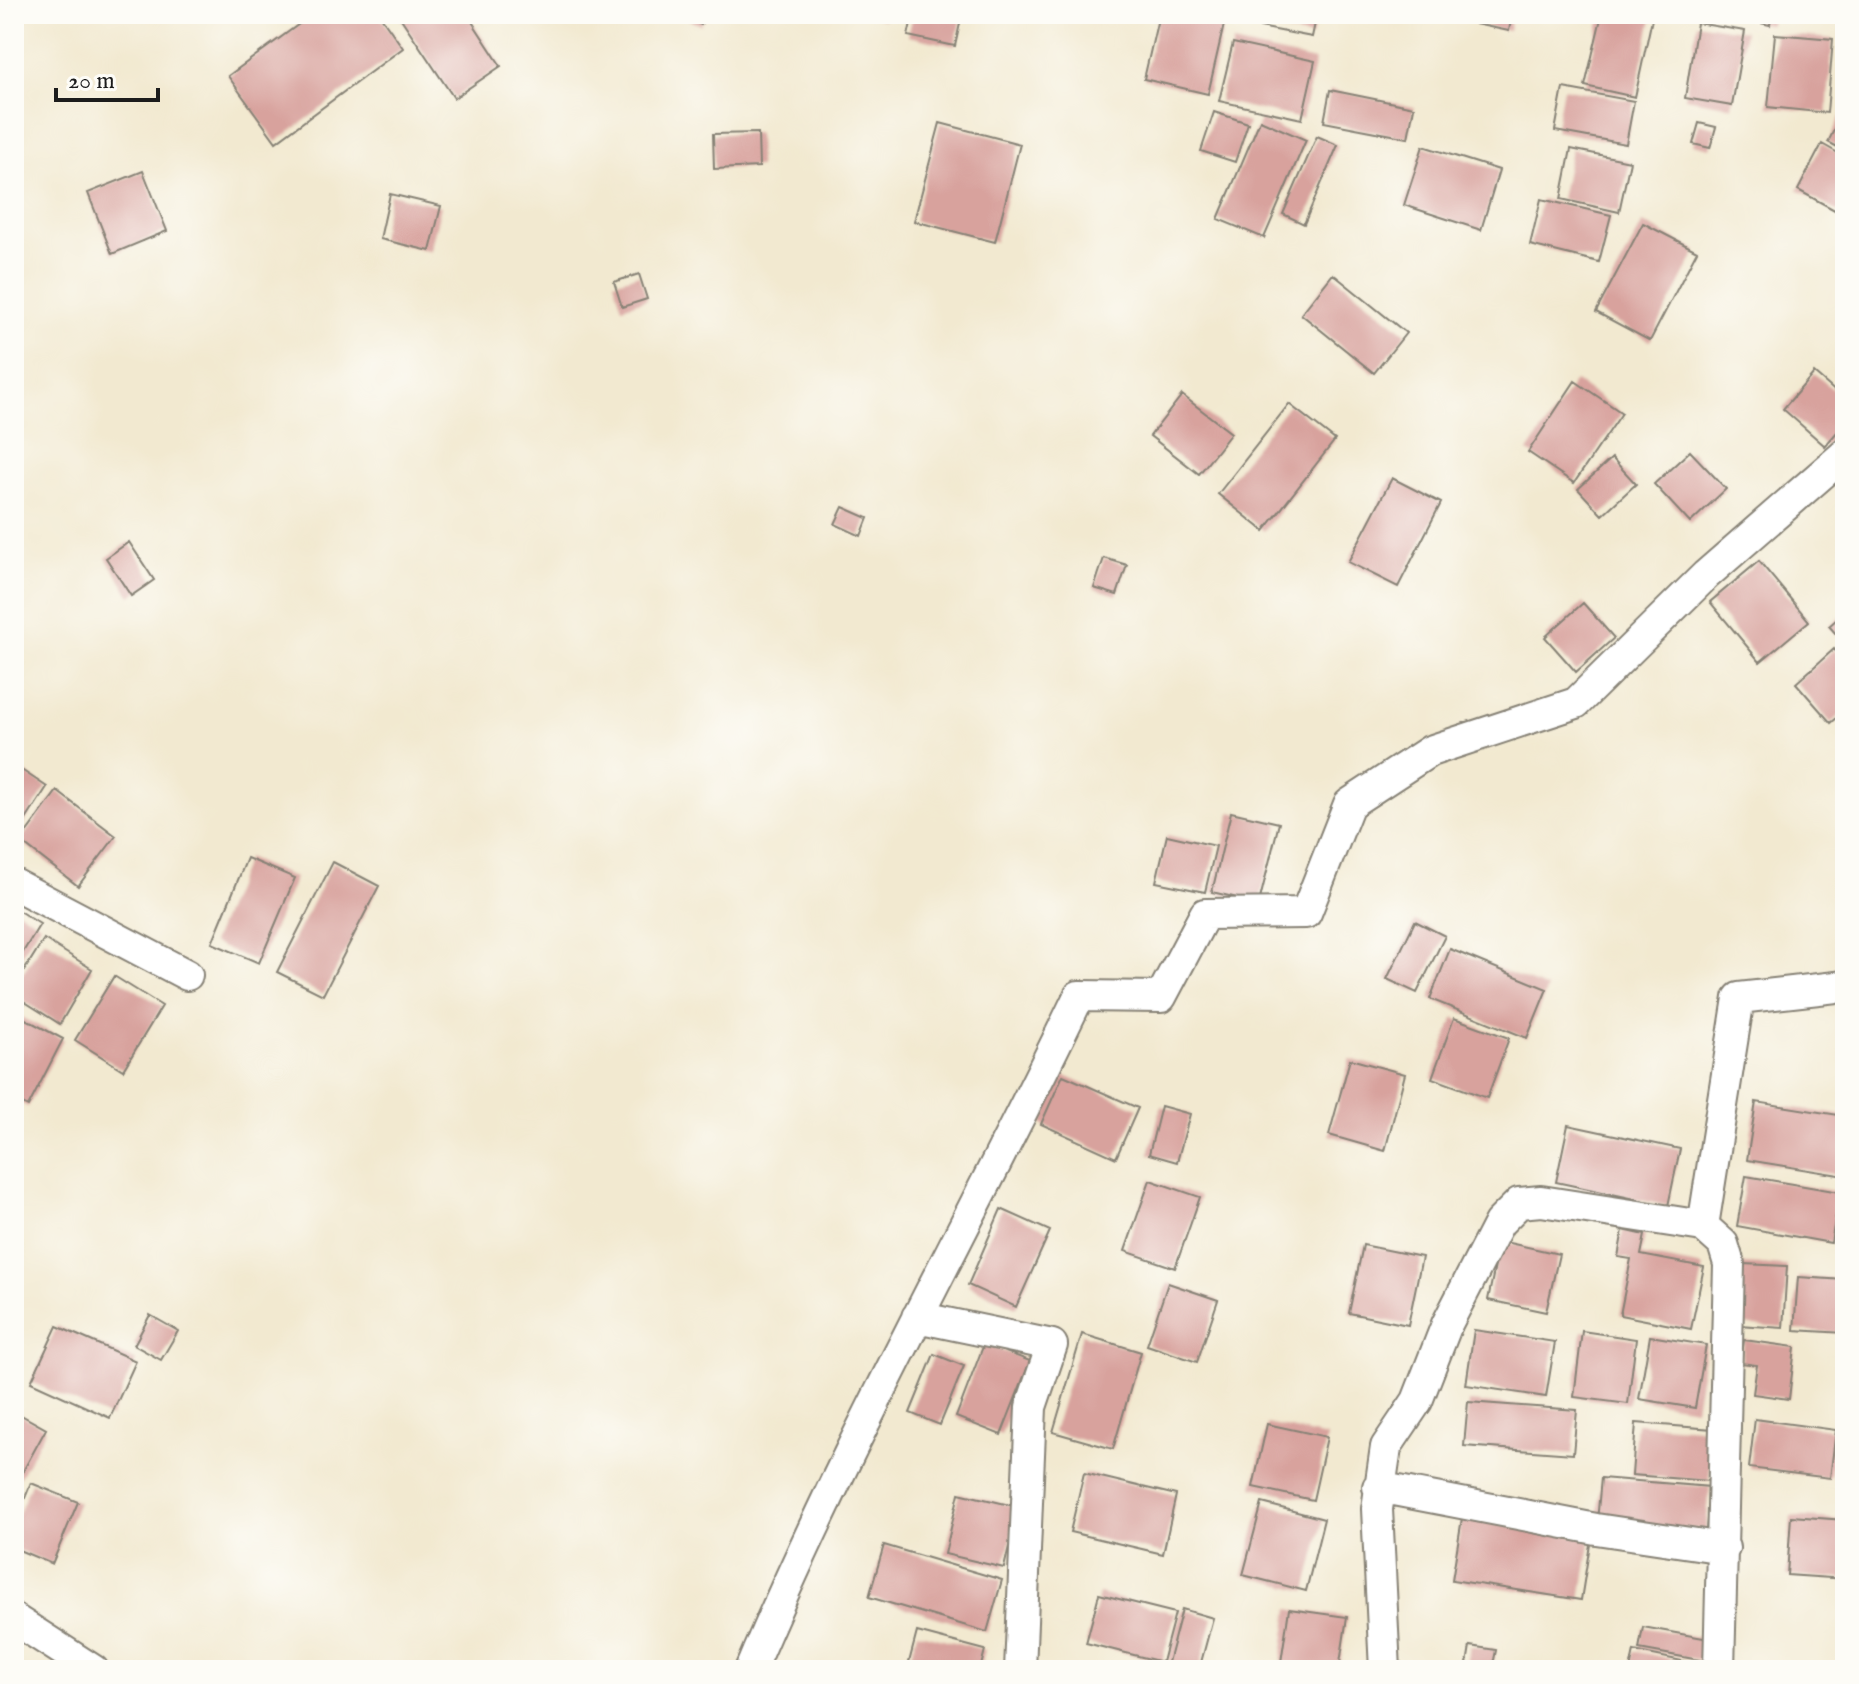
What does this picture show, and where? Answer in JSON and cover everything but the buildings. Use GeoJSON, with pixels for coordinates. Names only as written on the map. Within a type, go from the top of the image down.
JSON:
{"type":"FeatureCollection","features":[{"type":"Feature","properties":{"kind":"street"},"geometry":{"type":"LineString","coordinates":[[750,1670],[917,1317],[1016,1128],[1079,996],[1161,997],[1205,914],[1306,913],[1349,804],[1430,751],[1576,703],[1706,575],[1845,454]]}},
{"type":"Feature","properties":{"kind":"street"},"geometry":{"type":"LineString","coordinates":[[14,884],[187,975]]}},
{"type":"Feature","properties":{"kind":"street"},"geometry":{"type":"LineString","coordinates":[[1703,1226],[1739,998],[1845,986]]}},
{"type":"Feature","properties":{"kind":"street"},"geometry":{"type":"LineString","coordinates":[[1385,1670],[1378,1487],[1386,1447],[1417,1401],[1447,1324],[1499,1223],[1519,1203],[1541,1201],[1703,1226],[1723,1244],[1729,1264],[1719,1670]]}},
{"type":"Feature","properties":{"kind":"street"},"geometry":{"type":"LineString","coordinates":[[917,1317],[1052,1345],[1031,1407],[1020,1670]]}},
{"type":"Feature","properties":{"kind":"street"},"geometry":{"type":"LineString","coordinates":[[1378,1487],[1596,1529],[1724,1548]]}},
{"type":"Feature","properties":{"kind":"street"},"geometry":{"type":"LineString","coordinates":[[14,1619],[93,1670]]}}]}
